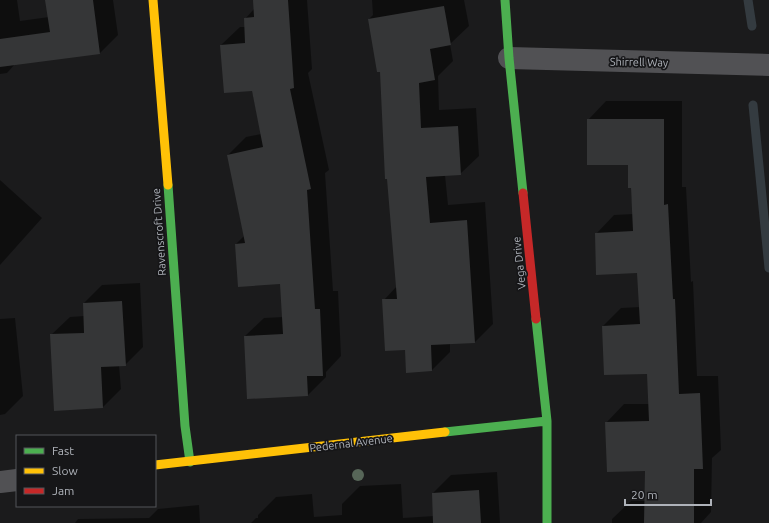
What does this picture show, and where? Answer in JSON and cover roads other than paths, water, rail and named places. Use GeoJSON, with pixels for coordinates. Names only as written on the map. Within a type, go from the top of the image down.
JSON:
{"type":"FeatureCollection","features":[{"type":"Feature","properties":{"kind":"street","name":"Ravenscroft Drive"},"geometry":{"type":"LineString","coordinates":[[153,0],[185,426],[190,462]]}},
{"type":"Feature","properties":{"kind":"street","name":"Vega Drive"},"geometry":{"type":"LineString","coordinates":[[506,0],[509,58],[547,421],[547,523]]}},
{"type":"Feature","properties":{"kind":"street","name":"Shirrell Way"},"geometry":{"type":"LineString","coordinates":[[509,58],[769,65]]}},
{"type":"Feature","properties":{"kind":"street","name":"Pedernal Avenue"},"geometry":{"type":"LineString","coordinates":[[156,465],[547,421]]}},
{"type":"Feature","properties":{"kind":"street"},"geometry":{"type":"LineString","coordinates":[[0,482],[16,480]]}},
{"type":"Feature","properties":{"kind":"waterway"},"geometry":{"type":"LineString","coordinates":[[748,0],[752,26]]}},
{"type":"Feature","properties":{"kind":"waterway"},"geometry":{"type":"LineString","coordinates":[[753,105],[769,268]]}}]}
